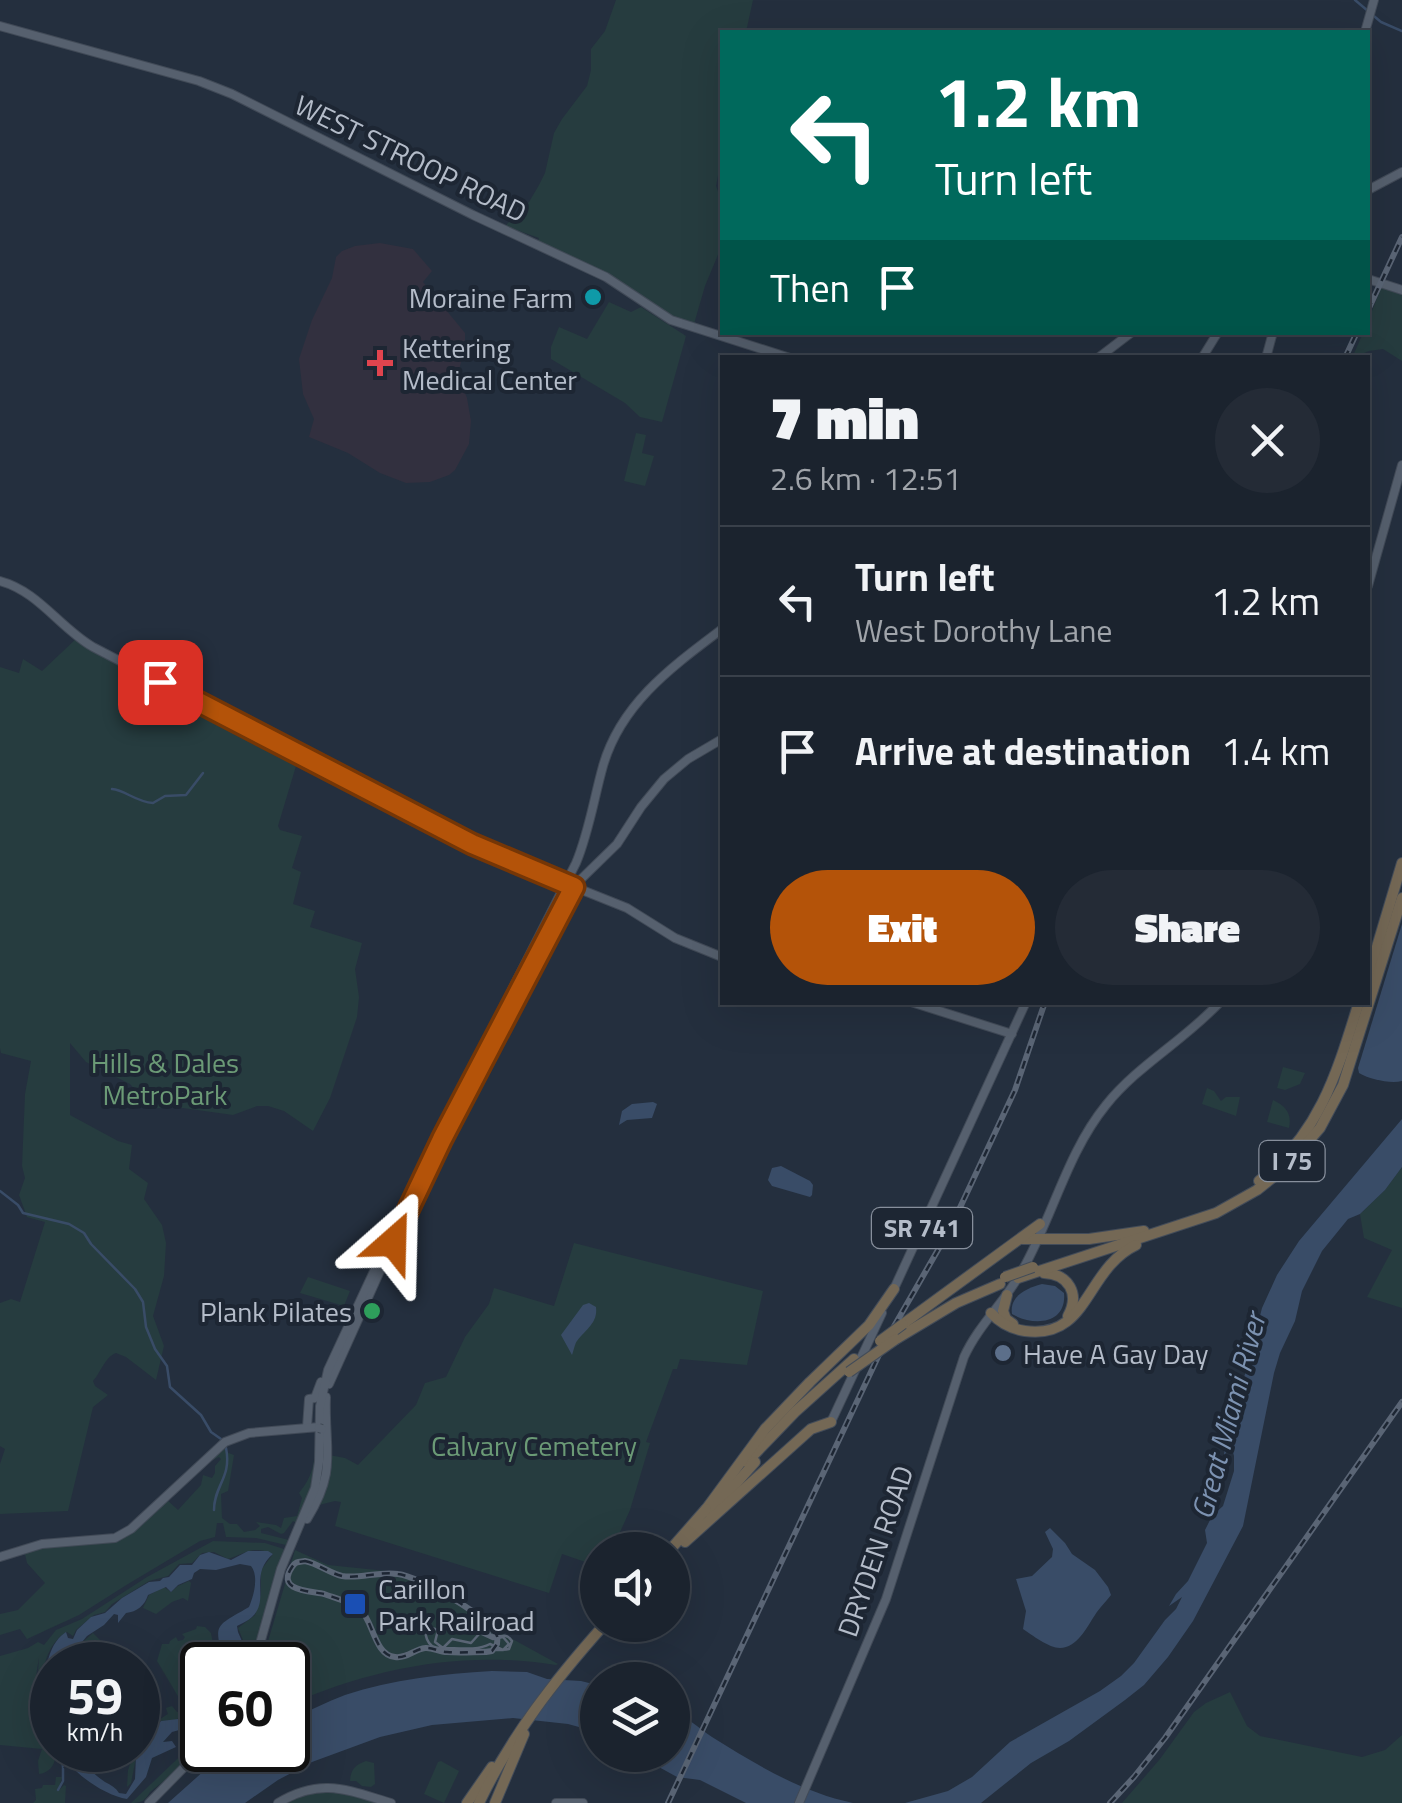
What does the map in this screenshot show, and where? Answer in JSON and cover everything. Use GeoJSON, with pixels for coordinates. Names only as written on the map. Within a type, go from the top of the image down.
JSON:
{"type":"FeatureCollection","features":[{"type":"Feature","properties":{"kind":"highway"},"geometry":{"type":"LineString","coordinates":[[1370,970],[1402,864]]}},
{"type":"Feature","properties":{"kind":"highway","name":"I 75"},"geometry":{"type":"LineString","coordinates":[[1370,1002],[1402,898]]}},
{"type":"Feature","properties":{"kind":"highway","name":"I 75"},"geometry":{"type":"LineString","coordinates":[[1003,1280],[1228,1202],[1264,1178],[1286,1157],[1326,1100],[1359,1005]]}},
{"type":"Feature","properties":{"kind":"highway","name":"I 75"},"geometry":{"type":"LineString","coordinates":[[689,1532],[780,1426],[875,1340],[1003,1280],[1197,1220],[1238,1202],[1270,1181],[1304,1148],[1327,1118],[1350,1067],[1369,1005]]}},
{"type":"Feature","properties":{"kind":"highway"},"geometry":{"type":"LineString","coordinates":[[991,1313],[1001,1322],[1022,1330],[1061,1326],[1077,1314],[1114,1258],[1128,1248],[1197,1220]]}},
{"type":"Feature","properties":{"kind":"highway"},"geometry":{"type":"LineString","coordinates":[[900,1331],[1010,1246],[1040,1230],[1056,1238],[1110,1238],[1150,1230]]}},
{"type":"Feature","properties":{"kind":"highway"},"geometry":{"type":"LineString","coordinates":[[991,1313],[1013,1325],[1035,1329],[1067,1318],[1074,1305],[1071,1287],[1060,1276],[1027,1274]]}},
{"type":"Feature","properties":{"kind":"highway"},"geometry":{"type":"LineString","coordinates":[[704,1512],[765,1430],[874,1320],[894,1289]]}},
{"type":"Feature","properties":{"kind":"highway"},"geometry":{"type":"LineString","coordinates":[[1007,1295],[1004,1316],[1013,1325]]}},
{"type":"Feature","properties":{"kind":"highway","name":"I 75"},"geometry":{"type":"LineString","coordinates":[[690,1534],[789,1425],[900,1331]]}},
{"type":"Feature","properties":{"kind":"highway"},"geometry":{"type":"LineString","coordinates":[[856,1338],[864,1335],[875,1340]]}},
{"type":"Feature","properties":{"kind":"highway"},"geometry":{"type":"LineString","coordinates":[[690,1536],[816,1426],[831,1422]]}},
{"type":"Feature","properties":{"kind":"highway"},"geometry":{"type":"LineString","coordinates":[[816,1426],[823,1428],[825,1438]]}},
{"type":"Feature","properties":{"kind":"highway"},"geometry":{"type":"LineString","coordinates":[[482,1803],[517,1742],[592,1642]]}},
{"type":"Feature","properties":{"kind":"highway"},"geometry":{"type":"LineString","coordinates":[[467,1803],[517,1742]]}},
{"type":"Feature","properties":{"kind":"highway"},"geometry":{"type":"LineString","coordinates":[[495,1803],[517,1742]]}},
{"type":"Feature","properties":{"kind":"main road"},"geometry":{"type":"LineString","coordinates":[[1365,30],[1373,3]]}},
{"type":"Feature","properties":{"kind":"main road","name":"WEST STROOP ROAD"},"geometry":{"type":"LineString","coordinates":[[0,26],[230,93],[606,277],[671,320],[781,355]]}},
{"type":"Feature","properties":{"kind":"main road"},"geometry":{"type":"LineString","coordinates":[[1370,192],[1402,175]]}},
{"type":"Feature","properties":{"kind":"main road"},"geometry":{"type":"LineString","coordinates":[[1370,279],[1402,288]]}},
{"type":"Feature","properties":{"kind":"main road"},"geometry":{"type":"LineString","coordinates":[[1102,355],[1128,335]]}},
{"type":"Feature","properties":{"kind":"main road"},"geometry":{"type":"LineString","coordinates":[[1370,579],[1402,465]]}},
{"type":"Feature","properties":{"kind":"main road"},"geometry":{"type":"LineString","coordinates":[[0,580],[28,593],[86,642],[488,852],[502,863],[571,888],[720,956]]}},
{"type":"Feature","properties":{"kind":"main road"},"geometry":{"type":"LineString","coordinates":[[262,1642],[286,1556],[323,1472],[325,1450],[319,1427],[332,1370],[402,1209],[495,1023],[566,900],[604,764],[616,735],[626,717],[659,679],[720,631]]}},
{"type":"Feature","properties":{"kind":"main road"},"geometry":{"type":"LineString","coordinates":[[263,1642],[289,1560],[324,1485],[329,1455],[309,1399],[315,1398],[332,1370],[518,983],[536,957],[549,918],[571,888],[580,885],[584,874],[616,844],[664,779],[720,740]]}},
{"type":"Feature","properties":{"kind":"main road"},"geometry":{"type":"LineString","coordinates":[[574,868],[584,874]]}},
{"type":"Feature","properties":{"kind":"main road"},"geometry":{"type":"LineString","coordinates":[[518,983],[530,969]]}},
{"type":"Feature","properties":{"kind":"main road"},"geometry":{"type":"LineString","coordinates":[[920,1005],[1012,1034]]}},
{"type":"Feature","properties":{"kind":"main road","name":"SR 741"},"geometry":{"type":"LineString","coordinates":[[831,1422],[875,1340],[894,1289],[1025,1005]]}},
{"type":"Feature","properties":{"kind":"main road","name":"DRYDEN ROAD"},"geometry":{"type":"LineString","coordinates":[[798,1803],[886,1599],[973,1337],[1007,1295],[1083,1139],[1104,1106],[1126,1082],[1216,1005]]}},
{"type":"Feature","properties":{"kind":"main road","name":"DRYDEN ROAD"},"geometry":{"type":"LineString","coordinates":[[991,1313],[1040,1230]]}},
{"type":"Feature","properties":{"kind":"main road"},"geometry":{"type":"LineString","coordinates":[[312,1499],[320,1462],[323,1411]]}},
{"type":"Feature","properties":{"kind":"main road"},"geometry":{"type":"LineString","coordinates":[[0,1557],[42,1544],[119,1537],[225,1442],[249,1433],[319,1427]]}},
{"type":"Feature","properties":{"kind":"main road"},"geometry":{"type":"LineString","coordinates":[[151,1803],[183,1772]]}},
{"type":"Feature","properties":{"kind":"main road"},"geometry":{"type":"LineString","coordinates":[[278,1803],[301,1791],[325,1787],[391,1803]]}},
{"type":"Feature","properties":{"kind":"main road"},"geometry":{"type":"LineString","coordinates":[[556,1803],[583,1803]]}},
{"type":"Feature","properties":{"kind":"shaded area","name":"Kettering Medical Center"},"geometry":{"type":"Polygon","coordinates":[[[380,243],[413,249],[432,271],[423,282],[465,333],[458,375],[471,421],[469,444],[455,470],[430,482],[406,483],[309,437],[314,419],[303,394],[299,359],[312,320],[332,278],[336,257],[355,246],[380,243]]]}},
{"type":"Feature","properties":{"kind":"green space"},"geometry":{"type":"Polygon","coordinates":[[[616,0],[753,0],[746,30],[720,30],[720,165],[716,186],[720,197],[720,250],[694,324],[668,315],[538,241],[539,238],[505,226],[529,202],[545,173],[554,133],[587,86],[591,49],[605,31],[616,0]]]}},
{"type":"Feature","properties":{"kind":"green space"},"geometry":{"type":"Polygon","coordinates":[[[1382,286],[1402,293],[1402,361],[1383,349],[1353,355],[1362,335],[1370,335],[1370,316],[1382,286]]]}},
{"type":"Feature","properties":{"kind":"green space"},"geometry":{"type":"Polygon","coordinates":[[[609,302],[631,312],[641,307],[686,336],[662,422],[640,417],[625,403],[551,359],[559,327],[587,339],[609,302]]]}},
{"type":"Feature","properties":{"kind":"green space"},"geometry":{"type":"Polygon","coordinates":[[[636,433],[646,435],[642,453],[654,456],[645,486],[624,481],[636,433]]]}},
{"type":"Feature","properties":{"kind":"green space","name":"Hills & Dales MetroPark"},"geometry":{"type":"Polygon","coordinates":[[[78,637],[299,756],[278,826],[302,836],[292,868],[301,872],[293,904],[315,911],[310,927],[362,943],[355,969],[359,997],[357,1017],[330,1098],[313,1131],[284,1111],[268,1106],[233,1115],[156,1108],[130,1084],[86,1062],[70,1043],[70,1115],[132,1145],[129,1169],[148,1183],[144,1199],[162,1225],[166,1243],[164,1276],[153,1316],[164,1346],[156,1380],[116,1353],[93,1381],[108,1395],[93,1407],[68,1511],[0,1514],[0,1464],[5,1449],[0,1446],[0,1303],[11,1299],[20,1302],[45,1222],[27,1217],[19,1195],[25,1178],[25,1094],[31,1061],[1,1053],[0,1048],[0,667],[19,673],[23,659],[42,671],[78,637]]]}},
{"type":"Feature","properties":{"kind":"green space"},"geometry":{"type":"Polygon","coordinates":[[[1283,1067],[1305,1073],[1300,1084],[1285,1090],[1277,1088],[1283,1067]]]}},
{"type":"Feature","properties":{"kind":"green space"},"geometry":{"type":"Polygon","coordinates":[[[1207,1088],[1221,1101],[1240,1097],[1236,1116],[1202,1104],[1207,1088]]]}},
{"type":"Feature","properties":{"kind":"green space"},"geometry":{"type":"Polygon","coordinates":[[[1273,1100],[1287,1111],[1289,1128],[1267,1122],[1273,1100]]]}},
{"type":"Feature","properties":{"kind":"green space"},"geometry":{"type":"Polygon","coordinates":[[[1402,1167],[1402,1308],[1367,1297],[1392,1250],[1364,1238],[1360,1214],[1402,1167]]]}},
{"type":"Feature","properties":{"kind":"green space","name":"Calvary Cemetery"},"geometry":{"type":"Polygon","coordinates":[[[574,1243],[763,1291],[747,1365],[680,1359],[646,1442],[650,1443],[620,1532],[580,1532],[580,1560],[562,1554],[549,1593],[335,1526],[341,1502],[315,1506],[329,1455],[358,1465],[416,1405],[425,1383],[446,1377],[465,1337],[489,1304],[494,1288],[554,1306],[574,1243]]]}},
{"type":"Feature","properties":{"kind":"green space"},"geometry":{"type":"Polygon","coordinates":[[[308,1277],[350,1291],[344,1306],[300,1293],[308,1277]]]}},
{"type":"Feature","properties":{"kind":"green space"},"geometry":{"type":"Polygon","coordinates":[[[315,1440],[318,1442],[314,1474],[297,1523],[293,1521],[281,1534],[268,1527],[261,1529],[261,1533],[289,1540],[286,1545],[226,1537],[223,1523],[217,1523],[215,1537],[200,1541],[79,1615],[27,1639],[20,1629],[0,1635],[0,1614],[18,1610],[45,1583],[27,1563],[25,1554],[47,1546],[118,1540],[138,1528],[166,1499],[178,1510],[201,1485],[203,1475],[212,1478],[221,1459],[208,1460],[224,1446],[226,1452],[234,1455],[228,1491],[221,1494],[222,1518],[244,1532],[260,1526],[256,1522],[281,1528],[284,1518],[297,1516],[302,1498],[299,1493],[312,1469],[315,1440]]]}},
{"type":"Feature","properties":{"kind":"green space"},"geometry":{"type":"Polygon","coordinates":[[[213,1541],[265,1543],[284,1549],[257,1642],[244,1642],[238,1628],[255,1615],[261,1594],[261,1570],[273,1554],[255,1550],[228,1559],[214,1552],[202,1553],[192,1563],[179,1564],[168,1576],[149,1581],[105,1612],[94,1615],[73,1636],[67,1632],[55,1642],[46,1642],[56,1630],[82,1619],[213,1541]]]}},
{"type":"Feature","properties":{"kind":"green space"},"geometry":{"type":"Polygon","coordinates":[[[295,1550],[328,1565],[406,1573],[463,1600],[489,1626],[558,1664],[453,1661],[386,1672],[310,1696],[310,1642],[268,1642],[295,1550]]]}},
{"type":"Feature","properties":{"kind":"green space"},"geometry":{"type":"Polygon","coordinates":[[[189,1581],[188,1601],[183,1598],[172,1602],[156,1614],[143,1608],[149,1595],[164,1587],[171,1592],[189,1581]]]}},
{"type":"Feature","properties":{"kind":"green space"},"geometry":{"type":"Polygon","coordinates":[[[205,1627],[213,1642],[180,1642],[179,1698],[160,1666],[160,1651],[162,1644],[169,1644],[176,1637],[183,1640],[182,1634],[205,1627]]]}},
{"type":"Feature","properties":{"kind":"green space"},"geometry":{"type":"Polygon","coordinates":[[[93,1633],[102,1642],[83,1642],[93,1633]]]}},
{"type":"Feature","properties":{"kind":"green space"},"geometry":{"type":"Polygon","coordinates":[[[28,1648],[30,1748],[0,1745],[0,1656],[28,1648]]]}},
{"type":"Feature","properties":{"kind":"green space"},"geometry":{"type":"Polygon","coordinates":[[[1230,1692],[1247,1726],[1260,1736],[1362,1757],[1385,1750],[1402,1735],[1402,1803],[1122,1803],[1194,1712],[1230,1692]]]}},
{"type":"Feature","properties":{"kind":"green space"},"geometry":{"type":"Polygon","coordinates":[[[172,1706],[180,1716],[176,1720],[160,1722],[168,1714],[166,1708],[172,1706]]]}},
{"type":"Feature","properties":{"kind":"green space"},"geometry":{"type":"Polygon","coordinates":[[[180,1756],[180,1768],[140,1802],[131,1803],[180,1756]]]}},
{"type":"Feature","properties":{"kind":"green space"},"geometry":{"type":"Polygon","coordinates":[[[366,1761],[374,1763],[375,1784],[371,1787],[350,1781],[354,1768],[366,1761]]]}},
{"type":"Feature","properties":{"kind":"green space"},"geometry":{"type":"Polygon","coordinates":[[[441,1761],[459,1771],[444,1803],[424,1794],[441,1761]]]}},
{"type":"Feature","properties":{"kind":"green space"},"geometry":{"type":"Polygon","coordinates":[[[56,1777],[62,1777],[58,1791],[66,1786],[65,1803],[33,1803],[35,1789],[55,1785],[56,1777]]]}},
{"type":"Feature","properties":{"kind":"green space"},"geometry":{"type":"Polygon","coordinates":[[[314,1788],[391,1803],[278,1803],[314,1788]]]}},
{"type":"Feature","properties":{"kind":"water"},"geometry":{"type":"Polygon","coordinates":[[[1402,924],[1402,1081],[1386,1081],[1363,1075],[1358,1068],[1402,924]]]}},
{"type":"Feature","properties":{"kind":"water"},"geometry":{"type":"Polygon","coordinates":[[[632,1104],[657,1104],[652,1118],[627,1120],[619,1125],[622,1111],[632,1104]]]}},
{"type":"Feature","properties":{"kind":"water"},"geometry":{"type":"Polygon","coordinates":[[[1402,1119],[1402,1167],[1385,1190],[1360,1214],[1348,1219],[1322,1251],[1302,1291],[1295,1321],[1274,1373],[1243,1526],[1193,1621],[1168,1657],[1125,1700],[1031,1763],[981,1803],[905,1803],[948,1791],[972,1777],[1010,1742],[1121,1676],[1176,1609],[1182,1597],[1169,1606],[1188,1581],[1207,1543],[1205,1530],[1223,1506],[1234,1471],[1231,1444],[1224,1456],[1225,1440],[1217,1437],[1225,1436],[1262,1308],[1277,1275],[1299,1241],[1402,1119]]]}},
{"type":"Feature","properties":{"kind":"water"},"geometry":{"type":"Polygon","coordinates":[[[781,1166],[810,1181],[810,1197],[772,1186],[768,1180],[772,1168],[781,1166]]]}},
{"type":"Feature","properties":{"kind":"water"},"geometry":{"type":"Polygon","coordinates":[[[1042,1284],[1055,1286],[1064,1293],[1064,1303],[1055,1317],[1030,1321],[1012,1314],[1016,1298],[1042,1284]]]}},
{"type":"Feature","properties":{"kind":"water"},"geometry":{"type":"Polygon","coordinates":[[[583,1305],[596,1307],[595,1317],[576,1342],[572,1355],[561,1335],[583,1305]]]}},
{"type":"Feature","properties":{"kind":"water"},"geometry":{"type":"Polygon","coordinates":[[[1050,1528],[1072,1554],[1095,1570],[1111,1595],[1076,1641],[1060,1648],[1023,1629],[1026,1611],[1016,1579],[1032,1576],[1052,1557],[1053,1549],[1045,1532],[1050,1528]]]}},
{"type":"Feature","properties":{"kind":"water"},"geometry":{"type":"Polygon","coordinates":[[[248,1551],[273,1554],[262,1570],[257,1610],[237,1626],[242,1642],[219,1642],[218,1633],[223,1623],[249,1607],[255,1575],[251,1566],[240,1564],[200,1569],[171,1592],[166,1587],[148,1595],[140,1607],[126,1613],[118,1623],[118,1615],[114,1614],[82,1642],[56,1642],[66,1632],[73,1639],[91,1617],[105,1613],[149,1582],[169,1577],[180,1565],[192,1565],[200,1555],[209,1552],[231,1560],[248,1551]]]}},
{"type":"Feature","properties":{"kind":"water"},"geometry":{"type":"Polygon","coordinates":[[[527,1672],[547,1679],[580,1681],[580,1727],[513,1718],[432,1725],[380,1737],[310,1763],[310,1710],[363,1689],[436,1676],[527,1672]]]}},
{"type":"Feature","properties":{"kind":"water"},"geometry":{"type":"Polygon","coordinates":[[[178,1719],[180,1730],[163,1742],[172,1741],[176,1747],[160,1754],[160,1722],[178,1719]]]}},
{"type":"Feature","properties":{"kind":"water"},"geometry":{"type":"Polygon","coordinates":[[[690,1721],[780,1776],[853,1803],[746,1803],[700,1780],[668,1772],[690,1772],[690,1721]]]}},
{"type":"Feature","properties":{"kind":"water"},"geometry":{"type":"Polygon","coordinates":[[[77,1772],[93,1772],[119,1793],[126,1794],[135,1772],[148,1772],[127,1799],[95,1786],[77,1772]]]}},
{"type":"Feature","properties":{"kind":"water"},"geometry":{"type":"Polygon","coordinates":[[[203,1772],[293,1772],[245,1803],[168,1803],[203,1772]]]}},
{"type":"Feature","properties":{"kind":"waterway"},"geometry":{"type":"LineString","coordinates":[[1355,0],[1381,22],[1402,31]]}},
{"type":"Feature","properties":{"kind":"waterway"},"geometry":{"type":"LineString","coordinates":[[112,789],[153,803],[165,796],[186,795],[203,773]]}},
{"type":"Feature","properties":{"kind":"waterway"},"geometry":{"type":"LineString","coordinates":[[0,1191],[23,1213],[69,1224],[84,1233],[135,1289],[143,1302],[146,1327],[155,1349],[167,1366],[170,1387],[221,1439]]}},
{"type":"Feature","properties":{"kind":"waterway"},"geometry":{"type":"LineString","coordinates":[[214,1510],[227,1467],[226,1448]]}},
{"type":"Feature","properties":{"kind":"waterway"},"geometry":{"type":"LineString","coordinates":[[58,1790],[63,1772]]}},
{"type":"Feature","properties":{"kind":"tram line"},"geometry":{"type":"LineString","coordinates":[[443,1648],[452,1639],[471,1643],[480,1633],[493,1639],[503,1637],[509,1644],[503,1650],[490,1644],[473,1648],[443,1648],[435,1642],[438,1630],[429,1627],[425,1631],[427,1639],[436,1647],[445,1648],[470,1650],[495,1650],[504,1650],[509,1649],[510,1638],[503,1636],[498,1636],[495,1637],[492,1637],[478,1631],[478,1621],[486,1624],[490,1634],[496,1637]]}},
{"type":"Feature","properties":{"kind":"railway"},"geometry":{"type":"LineString","coordinates":[[1370,306],[1402,237]]}},
{"type":"Feature","properties":{"kind":"railway"},"geometry":{"type":"LineString","coordinates":[[1346,355],[1356,335]]}},
{"type":"Feature","properties":{"kind":"railway"},"geometry":{"type":"LineString","coordinates":[[668,1803],[885,1342],[950,1229],[1015,1090],[1044,1005]]}},
{"type":"Feature","properties":{"kind":"railway"},"geometry":{"type":"LineString","coordinates":[[1110,1803],[1165,1738],[1402,1402]]}},
{"type":"Feature","properties":{"kind":"railway"},"geometry":{"type":"LineString","coordinates":[[305,1561],[342,1576],[408,1576],[482,1619],[497,1636],[497,1644],[486,1652],[428,1648],[403,1657],[388,1655],[360,1609],[292,1586],[288,1581],[292,1567],[305,1561]]}},
{"type":"Feature","properties":{"kind":"place","name":"Moraine Farm"},"geometry":{"type":"Point","coordinates":[593,297]}},
{"type":"Feature","properties":{"kind":"place","name":"Kettering Medical Center"},"geometry":{"type":"Point","coordinates":[380,363]}},
{"type":"Feature","properties":{"kind":"place","name":"Plank Pilates"},"geometry":{"type":"Point","coordinates":[372,1311]}},
{"type":"Feature","properties":{"kind":"place","name":"Have A Gay Day"},"geometry":{"type":"Point","coordinates":[1003,1353]}},
{"type":"Feature","properties":{"kind":"place","name":"Carillon Park Railroad"},"geometry":{"type":"Point","coordinates":[355,1604]}},
{"type":"Feature","properties":{"kind":"route"},"geometry":{"type":"LineString","coordinates":[[160,682],[488,852],[574,887],[442,1139],[393,1242]]}},
{"type":"Feature","properties":{"kind":"water label","name":"Great Miami River"},"geometry":{"type":"Point","coordinates":[1228,1416]}}]}
